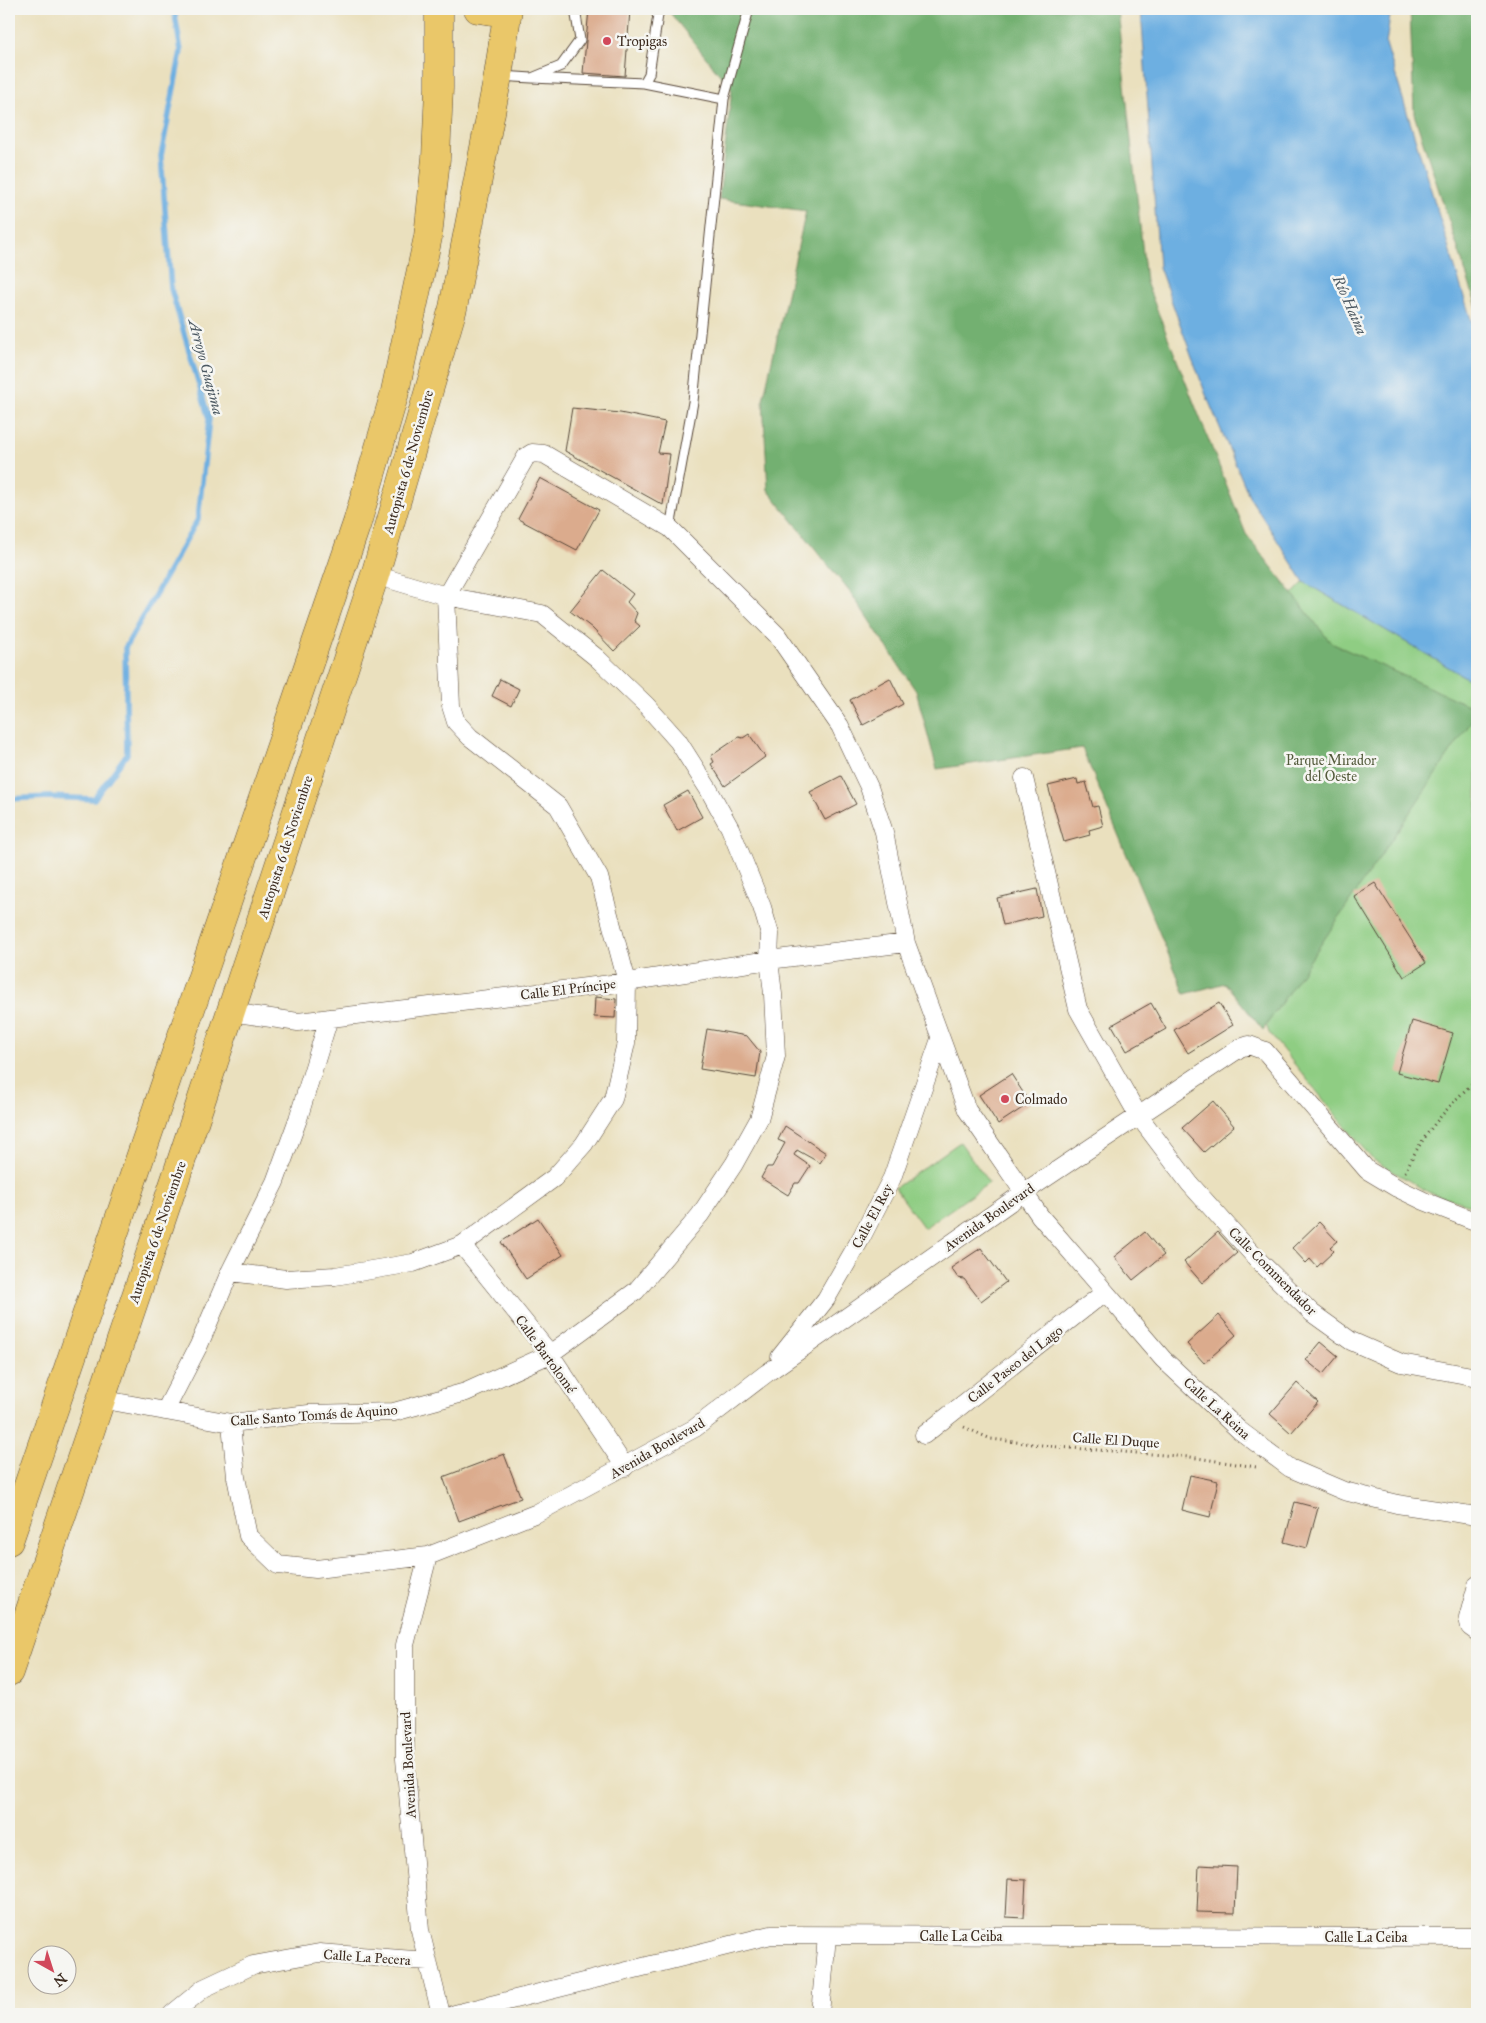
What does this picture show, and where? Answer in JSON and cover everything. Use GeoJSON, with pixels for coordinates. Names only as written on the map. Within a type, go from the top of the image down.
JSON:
{"type":"FeatureCollection","features":[{"type":"Feature","properties":{"kind":"highway"},"geometry":{"type":"LineString","coordinates":[[9,1541],[358,523],[394,396],[428,237],[437,148],[439,9]]}},
{"type":"Feature","properties":{"kind":"highway"},"geometry":{"type":"LineString","coordinates":[[478,9],[507,11]]}},
{"type":"Feature","properties":{"kind":"highway","name":"Autopista 6 de Noviembre"},"geometry":{"type":"LineString","coordinates":[[9,1672],[375,575],[453,308],[498,76],[507,11]]}},
{"type":"Feature","properties":{"kind":"street","name":"Calle La Reina"},"geometry":{"type":"LineString","coordinates":[[446,596],[526,457],[532,453],[544,454],[670,528],[777,635],[840,726],[869,788],[884,832],[906,944],[966,1110],[1040,1216],[1163,1359],[1239,1430],[1290,1468],[1344,1491],[1398,1504],[1477,1516]]}},
{"type":"Feature","properties":{"kind":"street","name":"Calle Santo Tomás de Aquino"},"geometry":{"type":"LineString","coordinates":[[100,1398],[231,1423],[309,1414],[394,1412],[466,1392],[550,1354],[636,1292],[700,1215],[734,1164],[759,1119],[776,1056],[773,994],[769,960],[770,934],[762,907],[730,828],[678,741],[653,712],[597,658],[542,614],[446,596],[375,575]]}},
{"type":"Feature","properties":{"kind":"street"},"geometry":{"type":"LineString","coordinates":[[230,1272],[286,1278],[334,1276],[413,1263],[462,1245],[554,1178],[584,1144],[613,1099],[626,1044],[627,982],[599,877],[558,806],[470,737],[456,722],[451,706],[446,596]]}},
{"type":"Feature","properties":{"kind":"street","name":"Calle Commendador"},"geometry":{"type":"LineString","coordinates":[[1024,778],[1078,1009],[1138,1114],[1190,1184],[1257,1259],[1312,1312],[1351,1341],[1401,1363],[1477,1377]]}},
{"type":"Feature","properties":{"kind":"street","name":"Calle El Príncipe"},"geometry":{"type":"LineString","coordinates":[[230,1012],[298,1022],[627,982],[769,960],[906,944]]}},
{"type":"Feature","properties":{"kind":"street"},"geometry":{"type":"LineString","coordinates":[[165,1411],[199,1345],[230,1272],[275,1182],[298,1119],[329,1018]]}},
{"type":"Feature","properties":{"kind":"street","name":"Calle El Rey"},"geometry":{"type":"LineString","coordinates":[[767,1373],[826,1299],[892,1178],[940,1038]]}},
{"type":"Feature","properties":{"kind":"street","name":"Avenida Boulevard"},"geometry":{"type":"LineString","coordinates":[[441,2014],[420,1930],[405,1759],[405,1644],[428,1556],[537,1513],[695,1428],[767,1373],[1023,1193],[1138,1114],[1240,1048],[1250,1045],[1265,1051],[1367,1170],[1397,1188]]}},
{"type":"Feature","properties":{"kind":"street"},"geometry":{"type":"LineString","coordinates":[[1397,1188],[1477,1222]]}},
{"type":"Feature","properties":{"kind":"street","name":"Calle Bartolomé"},"geometry":{"type":"LineString","coordinates":[[462,1245],[550,1354],[625,1467]]}},
{"type":"Feature","properties":{"kind":"street","name":"Calle Paseo del Lago"},"geometry":{"type":"LineString","coordinates":[[924,1435],[1106,1292]]}},
{"type":"Feature","properties":{"kind":"street"},"geometry":{"type":"LineString","coordinates":[[231,1423],[236,1477],[248,1536],[278,1566],[316,1569],[428,1556]]}},
{"type":"Feature","properties":{"kind":"street"},"geometry":{"type":"LineString","coordinates":[[1477,1585],[1468,1618],[1470,1627],[1477,1632]]}},
{"type":"Feature","properties":{"kind":"street","name":"Calle La Ceiba"},"geometry":{"type":"LineString","coordinates":[[455,2014],[771,1936],[1477,1937]]}},
{"type":"Feature","properties":{"kind":"street"},"geometry":{"type":"LineString","coordinates":[[820,2014],[827,1936]]}},
{"type":"Feature","properties":{"kind":"street","name":"Calle La Pecera"},"geometry":{"type":"LineString","coordinates":[[172,2014],[204,1988],[253,1965],[319,1953],[428,1961]]}},
{"type":"Feature","properties":{"kind":"lane"},"geometry":{"type":"LineString","coordinates":[[532,78],[561,66],[580,40],[575,9]]}},
{"type":"Feature","properties":{"kind":"lane"},"geometry":{"type":"LineString","coordinates":[[644,83],[649,74],[658,16],[653,9]]}},
{"type":"Feature","properties":{"kind":"lane"},"geometry":{"type":"LineString","coordinates":[[670,528],[693,402],[724,99],[749,9]]}},
{"type":"Feature","properties":{"kind":"lane"},"geometry":{"type":"LineString","coordinates":[[498,76],[644,83],[724,99]]}},
{"type":"Feature","properties":{"kind":"path"},"geometry":{"type":"LineString","coordinates":[[1397,1188],[1414,1152],[1438,1118],[1477,1079]]}},
{"type":"Feature","properties":{"kind":"path","name":"Calle El Duque"},"geometry":{"type":"LineString","coordinates":[[945,1418],[991,1439],[1190,1457],[1261,1468],[1290,1468]]}},
{"type":"Feature","properties":{"kind":"green space"},"geometry":{"type":"Polygon","coordinates":[[[667,9],[1117,9],[1146,282],[1246,534],[1331,643],[1477,709],[1477,713],[1263,1030],[1225,983],[1185,994],[1082,748],[937,769],[916,691],[853,596],[768,490],[763,400],[806,211],[719,199],[732,90],[667,9]]]}},
{"type":"Feature","properties":{"kind":"green space"},"geometry":{"type":"Polygon","coordinates":[[[1410,9],[1477,9],[1477,307],[1414,114],[1410,9]]]}},
{"type":"Feature","properties":{"kind":"green space","name":"Parque Mirador del Oeste"},"geometry":{"type":"Polygon","coordinates":[[[1304,582],[1477,684],[1477,1207],[1428,1192],[1372,1159],[1269,1033],[1162,730],[1304,582]]]}},
{"type":"Feature","properties":{"kind":"green space"},"geometry":{"type":"Polygon","coordinates":[[[960,1142],[989,1183],[924,1228],[895,1188],[960,1142]]]}},
{"type":"Feature","properties":{"kind":"water","name":"Río Haina"},"geometry":{"type":"Polygon","coordinates":[[[1141,9],[1391,9],[1386,44],[1477,339],[1477,684],[1304,582],[1250,498],[1206,395],[1159,267],[1141,9]]]}},
{"type":"Feature","properties":{"kind":"building","name":"Tropigas"},"geometry":{"type":"Polygon","coordinates":[[[589,9],[630,10],[625,76],[583,73],[589,9]]]}},
{"type":"Feature","properties":{"kind":"building"},"geometry":{"type":"Polygon","coordinates":[[[572,408],[620,413],[665,422],[658,453],[670,454],[663,505],[565,451],[572,408]]]}},
{"type":"Feature","properties":{"kind":"building"},"geometry":{"type":"Polygon","coordinates":[[[540,478],[599,510],[577,550],[518,519],[540,478]]]}},
{"type":"Feature","properties":{"kind":"building"},"geometry":{"type":"Polygon","coordinates":[[[603,570],[633,594],[627,602],[637,613],[634,621],[640,626],[614,651],[592,628],[570,611],[603,570]]]}},
{"type":"Feature","properties":{"kind":"building"},"geometry":{"type":"Polygon","coordinates":[[[890,678],[903,704],[863,725],[850,700],[890,678]]]}},
{"type":"Feature","properties":{"kind":"building"},"geometry":{"type":"Polygon","coordinates":[[[500,679],[519,689],[511,706],[492,696],[500,679]]]}},
{"type":"Feature","properties":{"kind":"building"},"geometry":{"type":"Polygon","coordinates":[[[749,734],[765,757],[725,786],[711,764],[714,762],[711,756],[739,737],[743,738],[749,734]]]}},
{"type":"Feature","properties":{"kind":"building"},"geometry":{"type":"Polygon","coordinates":[[[841,776],[856,804],[825,820],[810,792],[841,776]]]}},
{"type":"Feature","properties":{"kind":"building"},"geometry":{"type":"Polygon","coordinates":[[[1077,779],[1078,784],[1086,782],[1093,807],[1098,806],[1103,826],[1089,830],[1090,835],[1064,842],[1048,786],[1077,779]]]}},
{"type":"Feature","properties":{"kind":"building"},"geometry":{"type":"Polygon","coordinates":[[[688,791],[702,817],[677,831],[663,805],[688,791]]]}},
{"type":"Feature","properties":{"kind":"building"},"geometry":{"type":"Polygon","coordinates":[[[1375,883],[1426,963],[1404,977],[1354,896],[1375,883]]]}},
{"type":"Feature","properties":{"kind":"building"},"geometry":{"type":"Polygon","coordinates":[[[1037,889],[1042,916],[1003,925],[997,898],[1037,889]]]}},
{"type":"Feature","properties":{"kind":"building"},"geometry":{"type":"Polygon","coordinates":[[[595,997],[616,999],[615,1018],[594,1017],[595,997]]]}},
{"type":"Feature","properties":{"kind":"building"},"geometry":{"type":"Polygon","coordinates":[[[1151,1003],[1166,1029],[1127,1051],[1112,1025],[1151,1003]]]}},
{"type":"Feature","properties":{"kind":"building"},"geometry":{"type":"Polygon","coordinates":[[[1219,1003],[1233,1025],[1188,1053],[1174,1030],[1219,1003]]]}},
{"type":"Feature","properties":{"kind":"building"},"geometry":{"type":"Polygon","coordinates":[[[1412,1021],[1453,1033],[1438,1084],[1397,1073],[1412,1021]]]}},
{"type":"Feature","properties":{"kind":"building"},"geometry":{"type":"Polygon","coordinates":[[[707,1029],[747,1036],[760,1052],[756,1078],[700,1069],[707,1029]]]}},
{"type":"Feature","properties":{"kind":"building","name":"Colmado"},"geometry":{"type":"Polygon","coordinates":[[[1011,1074],[1030,1103],[998,1124],[979,1095],[1011,1074]]]}},
{"type":"Feature","properties":{"kind":"building"},"geometry":{"type":"Polygon","coordinates":[[[1213,1101],[1234,1126],[1204,1152],[1182,1128],[1213,1101]]]}},
{"type":"Feature","properties":{"kind":"building"},"geometry":{"type":"Polygon","coordinates":[[[785,1126],[826,1153],[820,1163],[797,1150],[794,1155],[810,1166],[799,1183],[795,1183],[788,1195],[761,1178],[767,1167],[772,1167],[785,1143],[778,1140],[785,1126]]]}},
{"type":"Feature","properties":{"kind":"building"},"geometry":{"type":"Polygon","coordinates":[[[538,1218],[563,1255],[526,1279],[501,1242],[538,1218]]]}},
{"type":"Feature","properties":{"kind":"building"},"geometry":{"type":"Polygon","coordinates":[[[1319,1222],[1337,1241],[1330,1247],[1334,1251],[1317,1267],[1310,1259],[1306,1263],[1292,1248],[1319,1222]]]}},
{"type":"Feature","properties":{"kind":"building"},"geometry":{"type":"Polygon","coordinates":[[[1145,1232],[1164,1255],[1133,1280],[1114,1257],[1145,1232]]]}},
{"type":"Feature","properties":{"kind":"building"},"geometry":{"type":"Polygon","coordinates":[[[1218,1232],[1237,1253],[1202,1283],[1184,1262],[1218,1232]]]}},
{"type":"Feature","properties":{"kind":"building"},"geometry":{"type":"Polygon","coordinates":[[[981,1248],[1006,1282],[981,1301],[964,1279],[958,1278],[951,1268],[981,1248]]]}},
{"type":"Feature","properties":{"kind":"building"},"geometry":{"type":"Polygon","coordinates":[[[1219,1315],[1236,1335],[1204,1363],[1187,1344],[1219,1315]]]}},
{"type":"Feature","properties":{"kind":"building"},"geometry":{"type":"Polygon","coordinates":[[[1321,1342],[1338,1356],[1323,1374],[1306,1360],[1321,1342]]]}},
{"type":"Feature","properties":{"kind":"building"},"geometry":{"type":"Polygon","coordinates":[[[1297,1383],[1318,1402],[1291,1433],[1270,1414],[1297,1383]]]}},
{"type":"Feature","properties":{"kind":"building"},"geometry":{"type":"Polygon","coordinates":[[[504,1454],[521,1498],[459,1521],[443,1477],[504,1454]]]}},
{"type":"Feature","properties":{"kind":"building"},"geometry":{"type":"Polygon","coordinates":[[[1190,1475],[1218,1481],[1210,1517],[1182,1510],[1190,1475]]]}},
{"type":"Feature","properties":{"kind":"building"},"geometry":{"type":"Polygon","coordinates":[[[1295,1502],[1318,1508],[1307,1548],[1284,1542],[1295,1502]]]}},
{"type":"Feature","properties":{"kind":"building"},"geometry":{"type":"Polygon","coordinates":[[[1199,1865],[1237,1867],[1235,1913],[1197,1912],[1199,1865]]]}},
{"type":"Feature","properties":{"kind":"building"},"geometry":{"type":"Polygon","coordinates":[[[1008,1879],[1026,1880],[1024,1918],[1006,1917],[1008,1879]]]}},
{"type":"Feature","properties":{"kind":"waterway","name":"Arroyo Guajima"},"geometry":{"type":"LineString","coordinates":[[9,799],[48,797],[94,799],[127,754],[125,648],[198,519],[209,419],[171,289],[161,156],[181,51],[174,9]]}},
{"type":"Feature","properties":{"kind":"place","name":"Tropigas"},"geometry":{"type":"Point","coordinates":[607,41]}},
{"type":"Feature","properties":{"kind":"place","name":"Colmado"},"geometry":{"type":"Point","coordinates":[1005,1099]}}]}
